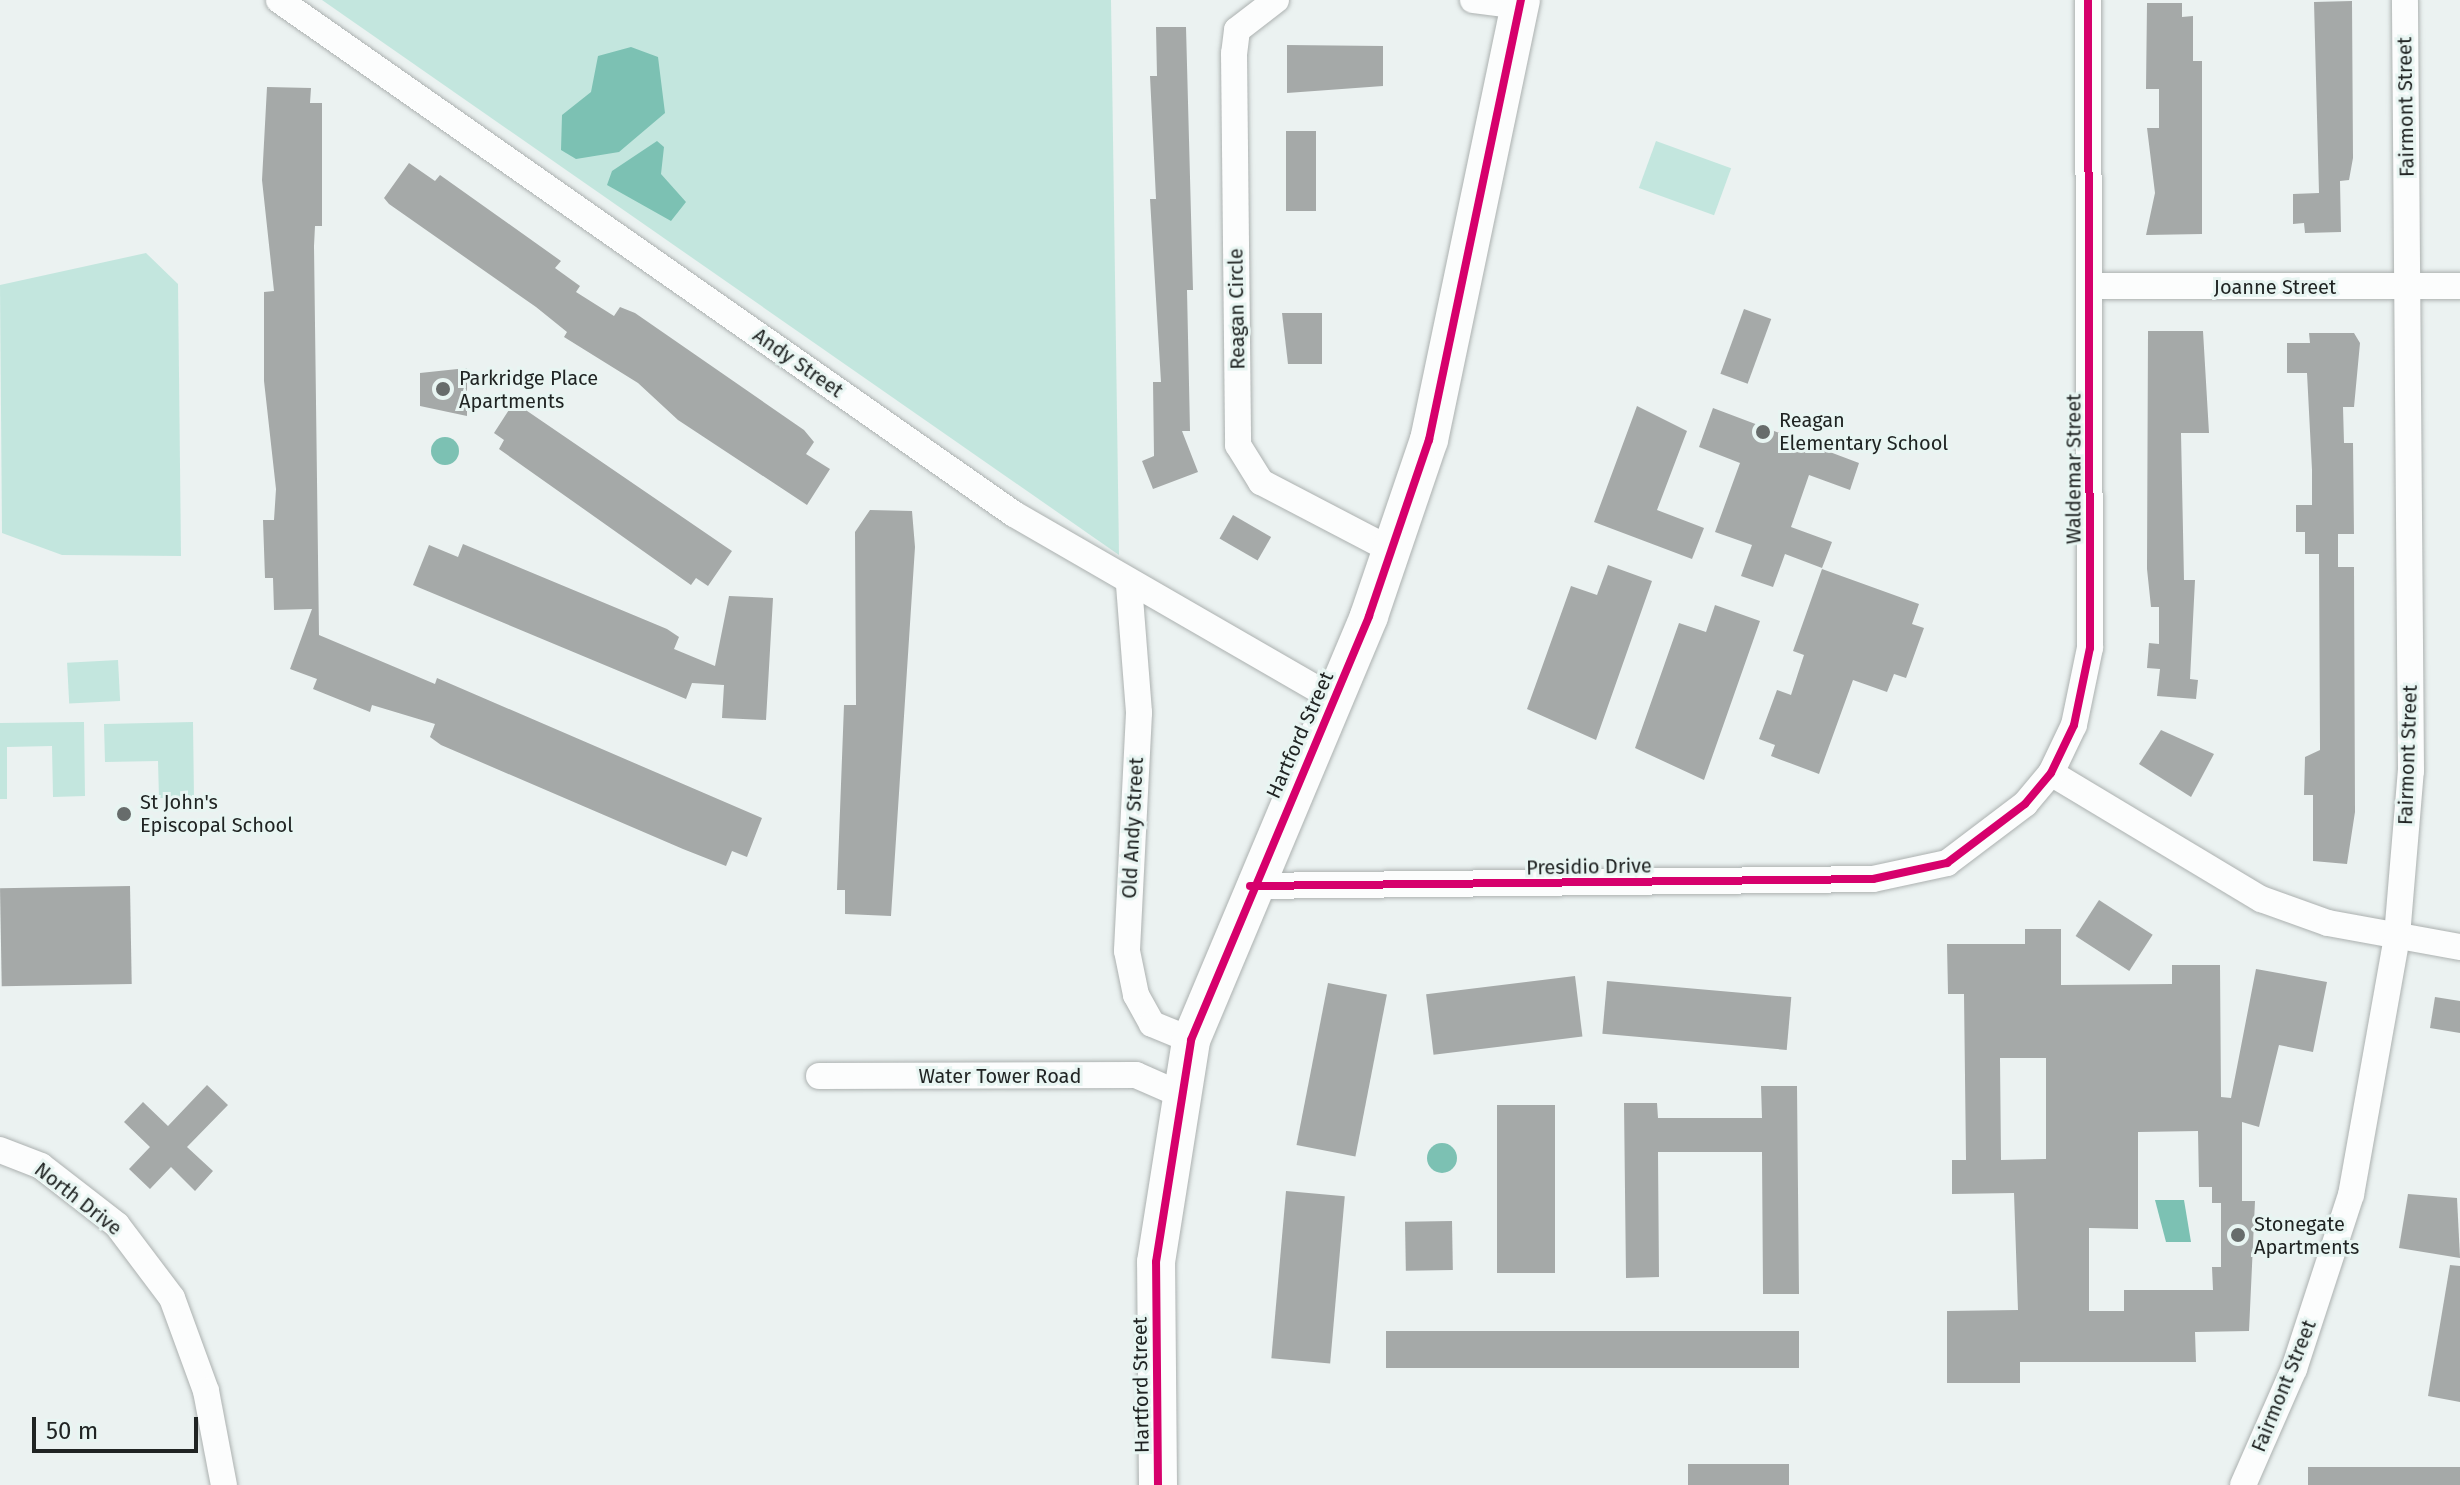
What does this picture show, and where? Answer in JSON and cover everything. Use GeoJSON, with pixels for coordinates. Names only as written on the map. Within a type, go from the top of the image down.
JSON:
{"type":"FeatureCollection","features":[{"type":"Feature","properties":{"kind":"street","name":"Andy Street"},"geometry":{"type":"LineString","coordinates":[[279,0],[1014,514],[1129,585],[1335,699]]}},
{"type":"Feature","properties":{"kind":"street","name":"Reagan Circle"},"geometry":{"type":"LineString","coordinates":[[1276,0],[1237,30],[1234,53],[1238,445],[1261,482],[1393,551]]}},
{"type":"Feature","properties":{"kind":"street"},"geometry":{"type":"LineString","coordinates":[[1473,0],[1520,3]]}},
{"type":"Feature","properties":{"kind":"street","name":"Waldemar Street"},"geometry":{"type":"LineString","coordinates":[[1927,868],[1973,848],[2008,821],[2051,773],[2074,725],[2090,648],[2088,0]]}},
{"type":"Feature","properties":{"kind":"street","name":"Fairmont Street"},"geometry":{"type":"LineString","coordinates":[[2243,1485],[2294,1369],[2351,1195],[2397,936],[2411,771],[2405,0]]}},
{"type":"Feature","properties":{"kind":"street","name":"Hartford Street"},"geometry":{"type":"LineString","coordinates":[[1158,1485],[1156,1262],[1177,1093],[1191,1040],[1250,886],[1335,699],[1393,551],[1443,385],[1520,3]]}},
{"type":"Feature","properties":{"kind":"street","name":"Joanne Street"},"geometry":{"type":"LineString","coordinates":[[2091,286],[2460,286]]}},
{"type":"Feature","properties":{"kind":"street","name":"Old Andy Street"},"geometry":{"type":"LineString","coordinates":[[1129,585],[1139,713],[1127,951],[1136,995],[1152,1024],[1191,1040]]}},
{"type":"Feature","properties":{"kind":"street"},"geometry":{"type":"LineString","coordinates":[[2051,773],[2261,899],[2328,923],[2460,947]]}},
{"type":"Feature","properties":{"kind":"street","name":"Presidio Drive"},"geometry":{"type":"LineString","coordinates":[[1250,886],[1873,879],[1927,868]]}},
{"type":"Feature","properties":{"kind":"street","name":"Water Tower Road"},"geometry":{"type":"LineString","coordinates":[[819,1076],[1136,1075],[1177,1093]]}},
{"type":"Feature","properties":{"kind":"street","name":"North Drive"},"geometry":{"type":"LineString","coordinates":[[0,1150],[41,1166],[117,1225],[172,1298],[206,1391],[224,1485]]}},
{"type":"Feature","properties":{"kind":"shaded area"},"geometry":{"type":"Polygon","coordinates":[[[322,0],[1111,0],[1119,555],[322,0]]]}},
{"type":"Feature","properties":{"kind":"shaded area"},"geometry":{"type":"Polygon","coordinates":[[[631,47],[658,57],[665,113],[619,152],[576,159],[561,150],[562,115],[591,92],[598,56],[631,47]]]}},
{"type":"Feature","properties":{"kind":"shaded area"},"geometry":{"type":"Polygon","coordinates":[[[657,141],[664,147],[661,174],[686,202],[671,221],[607,185],[612,171],[657,141]]]}},
{"type":"Feature","properties":{"kind":"shaded area"},"geometry":{"type":"Polygon","coordinates":[[[1656,141],[1731,168],[1714,215],[1639,188],[1656,141]]]}},
{"type":"Feature","properties":{"kind":"shaded area"},"geometry":{"type":"Polygon","coordinates":[[[146,253],[178,284],[181,556],[62,555],[2,533],[0,285],[146,253]]]}},
{"type":"Feature","properties":{"kind":"shaded area"},"geometry":{"type":"Polygon","coordinates":[[[445,437],[455,441],[459,451],[455,461],[445,465],[435,461],[431,451],[435,441],[445,437]]]}},
{"type":"Feature","properties":{"kind":"shaded area"},"geometry":{"type":"Polygon","coordinates":[[[118,660],[120,701],[69,704],[67,663],[118,660]]]}},
{"type":"Feature","properties":{"kind":"shaded area"},"geometry":{"type":"Polygon","coordinates":[[[84,722],[85,796],[53,797],[52,746],[7,747],[7,799],[0,799],[0,723],[84,722]]]}},
{"type":"Feature","properties":{"kind":"shaded area"},"geometry":{"type":"Polygon","coordinates":[[[193,722],[194,798],[159,798],[158,761],[105,762],[104,724],[193,722]]]}},
{"type":"Feature","properties":{"kind":"shaded area"},"geometry":{"type":"Polygon","coordinates":[[[1442,1143],[1453,1147],[1457,1158],[1453,1169],[1442,1173],[1431,1169],[1427,1158],[1431,1147],[1442,1143]]]}},
{"type":"Feature","properties":{"kind":"shaded area"},"geometry":{"type":"Polygon","coordinates":[[[2155,1200],[2184,1200],[2191,1242],[2166,1242],[2155,1200]]]}},
{"type":"Feature","properties":{"kind":"building"},"geometry":{"type":"Polygon","coordinates":[[[2352,1],[2353,158],[2349,180],[2340,181],[2341,232],[2305,233],[2304,223],[2293,224],[2293,194],[2319,193],[2314,2],[2352,1]]]}},
{"type":"Feature","properties":{"kind":"building"},"geometry":{"type":"Polygon","coordinates":[[[2147,3],[2182,3],[2182,17],[2193,16],[2193,61],[2202,61],[2202,234],[2146,235],[2155,193],[2147,128],[2159,128],[2159,89],[2146,89],[2147,3]]]}},
{"type":"Feature","properties":{"kind":"building"},"geometry":{"type":"Polygon","coordinates":[[[1156,27],[1186,27],[1193,290],[1187,290],[1190,431],[1182,431],[1198,472],[1153,489],[1142,461],[1154,456],[1153,382],[1161,382],[1150,199],[1156,199],[1150,76],[1157,76],[1156,27]]]}},
{"type":"Feature","properties":{"kind":"building"},"geometry":{"type":"Polygon","coordinates":[[[1287,45],[1383,46],[1383,86],[1287,93],[1287,45]]]}},
{"type":"Feature","properties":{"kind":"building"},"geometry":{"type":"Polygon","coordinates":[[[267,87],[311,88],[310,103],[322,103],[322,226],[315,226],[314,246],[319,635],[435,684],[437,678],[762,818],[747,857],[732,851],[726,866],[683,849],[441,745],[430,737],[435,724],[372,705],[370,712],[313,689],[317,679],[290,669],[312,609],[274,610],[273,578],[265,578],[263,520],[274,520],[276,489],[264,381],[264,292],[274,291],[262,180],[267,87]]]}},
{"type":"Feature","properties":{"kind":"building"},"geometry":{"type":"Polygon","coordinates":[[[1286,131],[1316,131],[1316,211],[1286,211],[1286,131]]]}},
{"type":"Feature","properties":{"kind":"building"},"geometry":{"type":"Polygon","coordinates":[[[409,163],[435,181],[440,175],[561,261],[555,268],[580,286],[576,292],[614,316],[620,307],[635,313],[804,430],[814,442],[806,454],[830,469],[807,505],[678,420],[638,383],[564,337],[567,332],[536,307],[389,204],[384,198],[409,163]]]}},
{"type":"Feature","properties":{"kind":"building"},"geometry":{"type":"Polygon","coordinates":[[[1744,309],[1771,319],[1748,384],[1720,374],[1744,309]]]}},
{"type":"Feature","properties":{"kind":"building"},"geometry":{"type":"Polygon","coordinates":[[[1282,313],[1322,313],[1322,364],[1288,364],[1282,313]]]}},
{"type":"Feature","properties":{"kind":"building"},"geometry":{"type":"Polygon","coordinates":[[[2148,331],[2203,331],[2209,433],[2181,433],[2184,580],[2195,580],[2190,679],[2198,680],[2196,699],[2157,696],[2160,669],[2147,668],[2149,643],[2159,644],[2159,607],[2151,607],[2147,569],[2148,331]]]}},
{"type":"Feature","properties":{"kind":"building"},"geometry":{"type":"Polygon","coordinates":[[[2309,333],[2354,333],[2360,343],[2354,407],[2343,407],[2344,443],[2353,443],[2354,534],[2338,534],[2338,567],[2354,567],[2355,812],[2347,864],[2313,861],[2313,795],[2304,795],[2305,757],[2320,750],[2319,554],[2305,554],[2305,532],[2296,532],[2296,505],[2312,505],[2312,470],[2307,373],[2287,373],[2287,343],[2310,343],[2309,333]]]}},
{"type":"Feature","properties":{"kind":"building","name":"Parkridge Place Apartments"},"geometry":{"type":"Polygon","coordinates":[[[467,368],[467,416],[420,406],[420,373],[467,368]]]}},
{"type":"Feature","properties":{"kind":"building"},"geometry":{"type":"Polygon","coordinates":[[[514,402],[732,551],[708,586],[696,578],[691,585],[499,449],[504,440],[494,433],[514,402]]]}},
{"type":"Feature","properties":{"kind":"building"},"geometry":{"type":"Polygon","coordinates":[[[1637,406],[1687,431],[1657,510],[1704,528],[1692,559],[1594,522],[1637,406]]]}},
{"type":"Feature","properties":{"kind":"building"},"geometry":{"type":"Polygon","coordinates":[[[1713,408],[1859,463],[1850,490],[1809,475],[1791,527],[1832,542],[1822,568],[1785,554],[1773,587],[1741,576],[1752,545],[1715,532],[1740,463],[1699,447],[1713,408]]]}},
{"type":"Feature","properties":{"kind":"building"},"geometry":{"type":"Polygon","coordinates":[[[870,510],[912,511],[915,547],[891,916],[845,914],[845,890],[837,890],[844,705],[856,705],[855,532],[870,510]]]}},
{"type":"Feature","properties":{"kind":"building"},"geometry":{"type":"Polygon","coordinates":[[[1233,515],[1271,537],[1258,560],[1220,538],[1233,515]]]}},
{"type":"Feature","properties":{"kind":"building"},"geometry":{"type":"Polygon","coordinates":[[[463,544],[667,629],[679,637],[674,649],[715,666],[729,596],[773,598],[766,720],[722,718],[724,685],[692,683],[686,699],[413,585],[429,545],[458,557],[463,544]]]}},
{"type":"Feature","properties":{"kind":"building"},"geometry":{"type":"Polygon","coordinates":[[[1608,565],[1652,581],[1596,740],[1527,709],[1571,586],[1597,595],[1608,565]]]}},
{"type":"Feature","properties":{"kind":"building"},"geometry":{"type":"Polygon","coordinates":[[[1822,569],[1919,604],[1912,624],[1924,628],[1906,678],[1894,674],[1887,692],[1853,680],[1819,774],[1771,756],[1775,745],[1759,739],[1777,690],[1791,695],[1804,655],[1793,651],[1822,569]]]}},
{"type":"Feature","properties":{"kind":"building"},"geometry":{"type":"Polygon","coordinates":[[[1715,605],[1760,621],[1704,780],[1635,748],[1679,623],[1706,632],[1715,605]]]}},
{"type":"Feature","properties":{"kind":"building"},"geometry":{"type":"Polygon","coordinates":[[[2161,730],[2214,754],[2191,797],[2139,764],[2161,730]]]}},
{"type":"Feature","properties":{"kind":"building"},"geometry":{"type":"Polygon","coordinates":[[[130,886],[132,984],[2,986],[0,888],[130,886]]]}},
{"type":"Feature","properties":{"kind":"building"},"geometry":{"type":"Polygon","coordinates":[[[2099,900],[2153,935],[2129,971],[2076,936],[2099,900]]]}},
{"type":"Feature","properties":{"kind":"building"},"geometry":{"type":"Polygon","coordinates":[[[2025,929],[2061,929],[2061,985],[2172,984],[2172,965],[2220,965],[2221,1097],[2231,1098],[2256,969],[2327,982],[2313,1052],[2279,1045],[2259,1127],[2242,1122],[2242,1201],[2255,1201],[2249,1331],[2195,1332],[2196,1362],[2020,1362],[2020,1383],[1947,1383],[1947,1311],[2018,1310],[2014,1193],[1952,1194],[1952,1160],[1966,1160],[1964,994],[1948,994],[1947,944],[2025,944],[2025,929]],[[2000,1058],[2001,1160],[2046,1159],[2046,1058],[2000,1058]],[[2198,1131],[2138,1132],[2138,1229],[2089,1228],[2089,1311],[2124,1311],[2124,1290],[2213,1290],[2212,1267],[2221,1267],[2221,1203],[2212,1203],[2212,1187],[2199,1187],[2198,1131]]]}},
{"type":"Feature","properties":{"kind":"building"},"geometry":{"type":"Polygon","coordinates":[[[1575,976],[1582,1037],[1434,1055],[1426,994],[1575,976]]]}},
{"type":"Feature","properties":{"kind":"building"},"geometry":{"type":"Polygon","coordinates":[[[1607,981],[1791,997],[1787,1050],[1602,1034],[1607,981]]]}},
{"type":"Feature","properties":{"kind":"building"},"geometry":{"type":"Polygon","coordinates":[[[1328,983],[1387,994],[1355,1156],[1297,1145],[1328,983]]]}},
{"type":"Feature","properties":{"kind":"building"},"geometry":{"type":"Polygon","coordinates":[[[2435,997],[2460,1001],[2460,1033],[2430,1028],[2435,997]]]}},
{"type":"Feature","properties":{"kind":"building"},"geometry":{"type":"Polygon","coordinates":[[[207,1085],[228,1105],[187,1147],[213,1171],[195,1191],[171,1167],[150,1189],[129,1169],[150,1147],[124,1122],[143,1102],[168,1126],[207,1085]]]}},
{"type":"Feature","properties":{"kind":"building"},"geometry":{"type":"Polygon","coordinates":[[[1761,1086],[1797,1086],[1799,1294],[1763,1294],[1762,1152],[1658,1152],[1659,1277],[1626,1278],[1624,1103],[1657,1103],[1658,1118],[1762,1118],[1761,1086]]]}},
{"type":"Feature","properties":{"kind":"building"},"geometry":{"type":"Polygon","coordinates":[[[1497,1105],[1555,1105],[1555,1273],[1497,1273],[1497,1105]]]}},
{"type":"Feature","properties":{"kind":"building"},"geometry":{"type":"Polygon","coordinates":[[[1286,1191],[1345,1196],[1330,1364],[1271,1358],[1286,1191]]]}},
{"type":"Feature","properties":{"kind":"building"},"geometry":{"type":"Polygon","coordinates":[[[2408,1194],[2457,1198],[2460,1258],[2399,1248],[2408,1194]]]}},
{"type":"Feature","properties":{"kind":"building"},"geometry":{"type":"Polygon","coordinates":[[[1452,1221],[1453,1270],[1406,1271],[1405,1222],[1452,1221]]]}},
{"type":"Feature","properties":{"kind":"building"},"geometry":{"type":"Polygon","coordinates":[[[2450,1265],[2460,1266],[2460,1402],[2428,1396],[2450,1265]]]}},
{"type":"Feature","properties":{"kind":"building"},"geometry":{"type":"Polygon","coordinates":[[[1386,1331],[1799,1331],[1799,1368],[1386,1368],[1386,1331]]]}},
{"type":"Feature","properties":{"kind":"building"},"geometry":{"type":"Polygon","coordinates":[[[1688,1464],[1789,1464],[1789,1485],[1688,1485],[1688,1464]]]}},
{"type":"Feature","properties":{"kind":"building"},"geometry":{"type":"Polygon","coordinates":[[[2308,1467],[2460,1467],[2460,1485],[2308,1485],[2308,1467]]]}},
{"type":"Feature","properties":{"kind":"cycle path"},"geometry":{"type":"LineString","coordinates":[[1158,1485],[1156,1262],[1191,1040],[1369,616],[1429,440],[1521,0]]}},
{"type":"Feature","properties":{"kind":"cycle path"},"geometry":{"type":"LineString","coordinates":[[1250,886],[1873,879],[1947,863],[2025,804],[2051,773],[2074,725],[2090,648],[2088,0]]}},
{"type":"Feature","properties":{"kind":"place","name":"Parkridge Place Apartments"},"geometry":{"type":"Point","coordinates":[443,389]}},
{"type":"Feature","properties":{"kind":"place","name":"Reagan Elementary School"},"geometry":{"type":"Point","coordinates":[1763,432]}},
{"type":"Feature","properties":{"kind":"place","name":"St John's Episcopal School"},"geometry":{"type":"Point","coordinates":[124,814]}},
{"type":"Feature","properties":{"kind":"place","name":"Stonegate Apartments"},"geometry":{"type":"Point","coordinates":[2238,1235]}}]}
